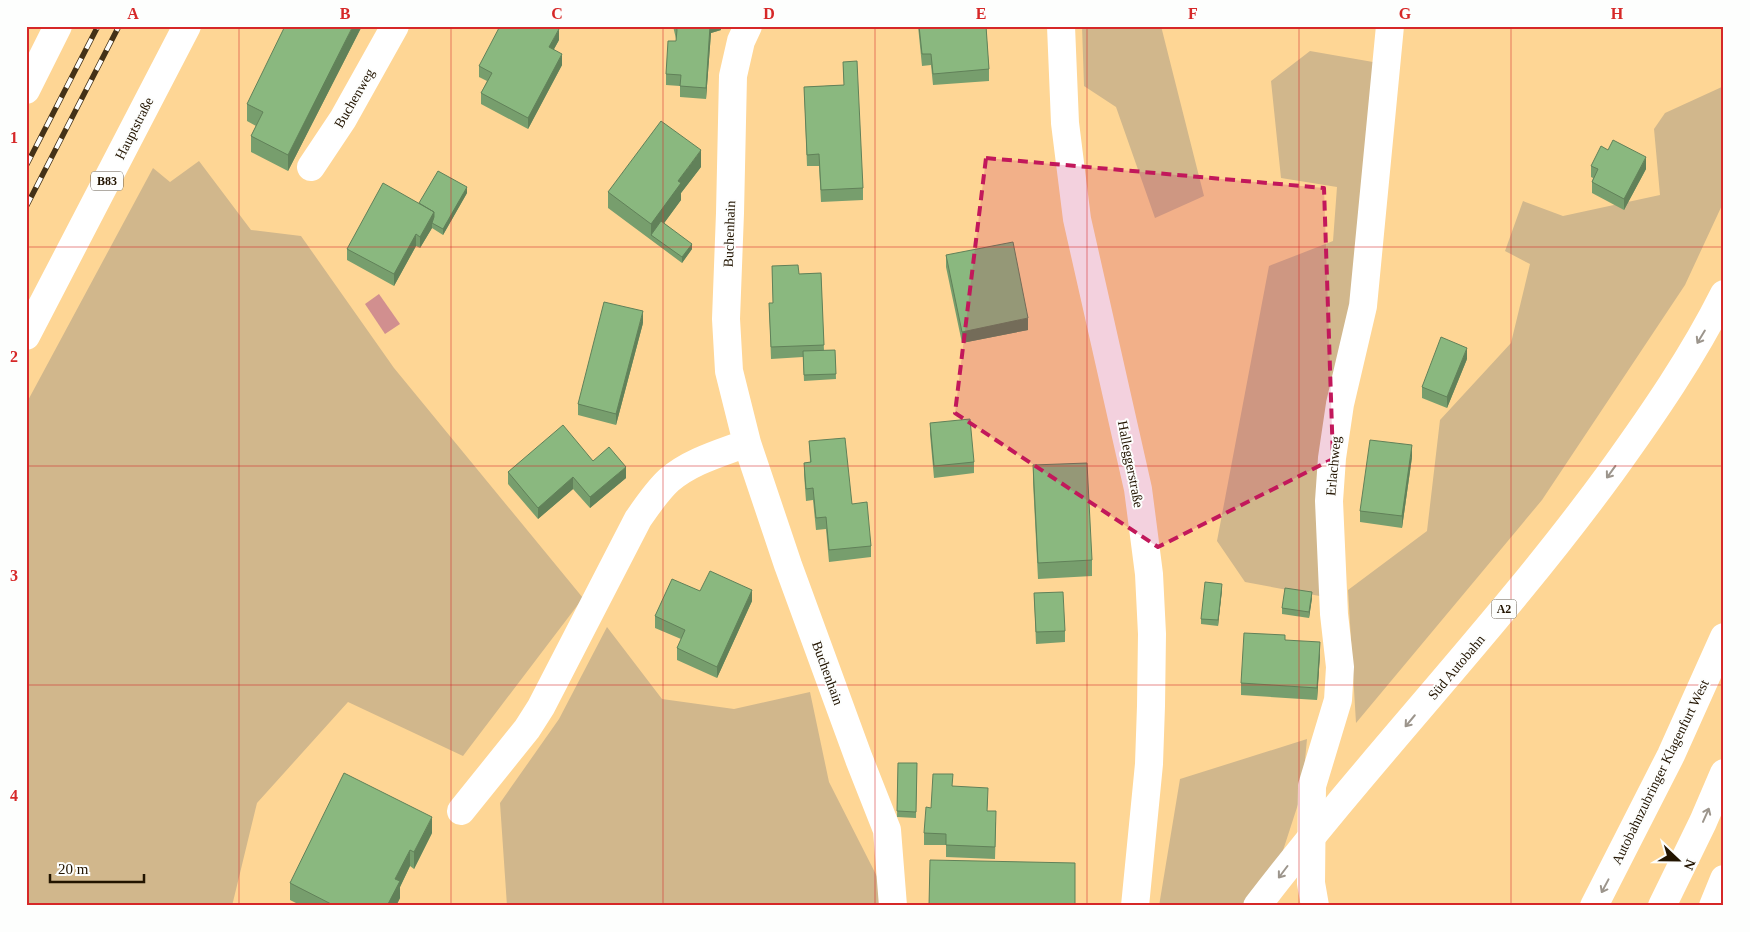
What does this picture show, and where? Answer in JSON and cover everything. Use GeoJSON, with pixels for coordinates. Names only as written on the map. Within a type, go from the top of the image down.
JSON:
{"type":"FeatureCollection","features":[{"type":"Feature","properties":{"kind":"main road"},"geometry":{"type":"LineString","coordinates":[[26,90],[58,26]]}},
{"type":"Feature","properties":{"kind":"main road","name":"Hauptstraße"},"geometry":{"type":"LineString","coordinates":[[26,336],[187,26]]}},
{"type":"Feature","properties":{"kind":"main road","name":"Buchenweg"},"geometry":{"type":"LineString","coordinates":[[311,167],[343,119],[395,26]]}},
{"type":"Feature","properties":{"kind":"main road","name":"Buchenhain"},"geometry":{"type":"LineString","coordinates":[[748,26],[741,41],[733,76],[726,319],[729,371],[747,443],[788,565],[855,751],[887,830],[893,906]]}},
{"type":"Feature","properties":{"kind":"main road","name":"Halleggerstraße"},"geometry":{"type":"LineString","coordinates":[[1060,26],[1065,123],[1078,219],[1138,489],[1149,574],[1152,634],[1152,706],[1149,764],[1135,906]]}},
{"type":"Feature","properties":{"kind":"main road","name":"Erlachweg"},"geometry":{"type":"LineString","coordinates":[[1315,906],[1311,883],[1312,786],[1338,700],[1340,667],[1334,614],[1330,501],[1332,458],[1340,404],[1363,306],[1390,26]]}},
{"type":"Feature","properties":{"kind":"main road","name":"Süd Autobahn"},"geometry":{"type":"LineString","coordinates":[[1257,906],[1295,856],[1473,647],[1582,513],[1655,412],[1712,318],[1724,294]]}},
{"type":"Feature","properties":{"kind":"main road"},"geometry":{"type":"LineString","coordinates":[[461,811],[527,729],[541,707],[638,520],[654,497],[670,479],[700,461],[747,443]]}},
{"type":"Feature","properties":{"kind":"main road","name":"Autobahnzubringer Klagenfurt West"},"geometry":{"type":"LineString","coordinates":[[1594,906],[1671,756],[1724,637]]}},
{"type":"Feature","properties":{"kind":"main road"},"geometry":{"type":"LineString","coordinates":[[1662,906],[1703,822],[1724,773]]}},
{"type":"Feature","properties":{"kind":"main road"},"geometry":{"type":"LineString","coordinates":[[1714,906],[1724,879]]}},
{"type":"Feature","properties":{"kind":"highlighted area"},"geometry":{"type":"Polygon","coordinates":[[[986,158],[1324,188],[1333,459],[1158,547],[955,413],[986,158]]]}},
{"type":"Feature","properties":{"kind":"shaded area"},"geometry":{"type":"Polygon","coordinates":[[[1082,26],[1161,26],[1204,196],[1155,218],[1116,107],[1084,86],[1082,26]]]}},
{"type":"Feature","properties":{"kind":"shaded area"},"geometry":{"type":"Polygon","coordinates":[[[1310,51],[1373,62],[1360,255],[1318,462],[1325,597],[1245,582],[1217,541],[1269,266],[1333,241],[1337,187],[1281,178],[1271,81],[1310,51]]]}},
{"type":"Feature","properties":{"kind":"shaded area"},"geometry":{"type":"Polygon","coordinates":[[[1724,86],[1724,201],[1685,285],[1542,500],[1356,723],[1348,590],[1427,531],[1440,420],[1511,343],[1530,264],[1505,251],[1523,201],[1563,216],[1660,195],[1654,129],[1665,113],[1724,86]]]}},
{"type":"Feature","properties":{"kind":"shaded area"},"geometry":{"type":"Polygon","coordinates":[[[199,161],[251,230],[301,236],[394,368],[583,598],[463,756],[348,702],[257,803],[232,906],[26,906],[26,404],[153,168],[170,182],[199,161]]]}},
{"type":"Feature","properties":{"kind":"shaded area"},"geometry":{"type":"Polygon","coordinates":[[[379,294],[400,324],[385,334],[365,304],[379,294]]]}},
{"type":"Feature","properties":{"kind":"shaded area"},"geometry":{"type":"Polygon","coordinates":[[[607,627],[662,699],[734,709],[810,692],[829,782],[892,906],[507,906],[500,803],[559,719],[607,627]]]}},
{"type":"Feature","properties":{"kind":"shaded area"},"geometry":{"type":"Polygon","coordinates":[[[1307,739],[1302,792],[1265,906],[1159,906],[1180,779],[1307,739]]]}},
{"type":"Feature","properties":{"kind":"building"},"geometry":{"type":"Polygon","coordinates":[[[285,26],[353,26],[288,155],[251,136],[263,112],[247,104],[285,26]]]}},
{"type":"Feature","properties":{"kind":"building"},"geometry":{"type":"Polygon","coordinates":[[[500,26],[554,26],[559,29],[549,47],[562,54],[528,118],[481,93],[492,73],[479,66],[500,26]]]}},
{"type":"Feature","properties":{"kind":"building"},"geometry":{"type":"Polygon","coordinates":[[[676,26],[710,26],[706,88],[680,86],[681,75],[666,74],[668,41],[676,41],[676,26]]]}},
{"type":"Feature","properties":{"kind":"building"},"geometry":{"type":"Polygon","coordinates":[[[919,26],[986,26],[989,69],[933,74],[931,54],[922,54],[919,26]]]}},
{"type":"Feature","properties":{"kind":"building"},"geometry":{"type":"Polygon","coordinates":[[[857,61],[863,188],[821,190],[819,154],[807,155],[804,87],[844,85],[843,62],[857,61]]]}},
{"type":"Feature","properties":{"kind":"building"},"geometry":{"type":"Polygon","coordinates":[[[661,121],[701,150],[678,181],[681,183],[651,224],[608,192],[661,121]]]}},
{"type":"Feature","properties":{"kind":"building"},"geometry":{"type":"Polygon","coordinates":[[[1613,140],[1646,157],[1624,199],[1592,182],[1598,169],[1591,166],[1601,146],[1608,150],[1613,140]]]}},
{"type":"Feature","properties":{"kind":"building"},"geometry":{"type":"Polygon","coordinates":[[[438,171],[467,187],[443,229],[432,223],[434,212],[419,203],[438,171]]]}},
{"type":"Feature","properties":{"kind":"building"},"geometry":{"type":"Polygon","coordinates":[[[383,183],[434,212],[420,237],[416,234],[394,274],[347,249],[383,183]]]}},
{"type":"Feature","properties":{"kind":"building"},"geometry":{"type":"Polygon","coordinates":[[[661,221],[692,244],[682,257],[651,235],[661,221]]]}},
{"type":"Feature","properties":{"kind":"building"},"geometry":{"type":"Polygon","coordinates":[[[1013,242],[1028,318],[962,332],[946,255],[1013,242]]]}},
{"type":"Feature","properties":{"kind":"building"},"geometry":{"type":"Polygon","coordinates":[[[798,265],[799,274],[821,273],[824,345],[771,347],[769,303],[773,303],[772,266],[798,265]]]}},
{"type":"Feature","properties":{"kind":"building"},"geometry":{"type":"Polygon","coordinates":[[[604,302],[643,311],[616,414],[578,404],[604,302]]]}},
{"type":"Feature","properties":{"kind":"building"},"geometry":{"type":"Polygon","coordinates":[[[1441,337],[1467,348],[1447,397],[1422,387],[1441,337]]]}},
{"type":"Feature","properties":{"kind":"building"},"geometry":{"type":"Polygon","coordinates":[[[835,350],[836,374],[804,375],[803,351],[835,350]]]}},
{"type":"Feature","properties":{"kind":"building"},"geometry":{"type":"Polygon","coordinates":[[[970,419],[974,462],[934,466],[930,423],[970,419]]]}},
{"type":"Feature","properties":{"kind":"building"},"geometry":{"type":"Polygon","coordinates":[[[563,425],[593,461],[609,447],[626,467],[590,497],[573,477],[538,508],[508,472],[563,425]]]}},
{"type":"Feature","properties":{"kind":"building"},"geometry":{"type":"Polygon","coordinates":[[[845,438],[852,504],[867,502],[871,546],[829,550],[826,517],[816,518],[813,488],[806,489],[804,463],[811,462],[809,441],[845,438]]]}},
{"type":"Feature","properties":{"kind":"building"},"geometry":{"type":"Polygon","coordinates":[[[1370,440],[1412,445],[1402,516],[1360,511],[1370,440]]]}},
{"type":"Feature","properties":{"kind":"building"},"geometry":{"type":"Polygon","coordinates":[[[1087,463],[1092,560],[1038,563],[1033,465],[1087,463]]]}},
{"type":"Feature","properties":{"kind":"building"},"geometry":{"type":"Polygon","coordinates":[[[710,571],[752,590],[717,667],[677,648],[685,630],[655,616],[672,579],[700,591],[710,571]]]}},
{"type":"Feature","properties":{"kind":"building"},"geometry":{"type":"Polygon","coordinates":[[[1205,582],[1222,584],[1218,620],[1201,619],[1205,582]]]}},
{"type":"Feature","properties":{"kind":"building"},"geometry":{"type":"Polygon","coordinates":[[[1285,588],[1312,592],[1309,612],[1282,608],[1285,588]]]}},
{"type":"Feature","properties":{"kind":"building"},"geometry":{"type":"Polygon","coordinates":[[[1063,592],[1065,631],[1036,632],[1034,593],[1063,592]]]}},
{"type":"Feature","properties":{"kind":"building"},"geometry":{"type":"Polygon","coordinates":[[[1244,633],[1285,635],[1285,640],[1320,642],[1317,688],[1241,683],[1244,633]]]}},
{"type":"Feature","properties":{"kind":"building"},"geometry":{"type":"Polygon","coordinates":[[[898,763],[917,763],[916,812],[897,811],[898,763]]]}},
{"type":"Feature","properties":{"kind":"building"},"geometry":{"type":"Polygon","coordinates":[[[344,773],[432,817],[414,852],[410,850],[395,879],[400,881],[387,906],[335,906],[290,883],[344,773]]]}},
{"type":"Feature","properties":{"kind":"building"},"geometry":{"type":"Polygon","coordinates":[[[933,774],[953,774],[952,786],[988,788],[987,811],[996,811],[995,847],[946,845],[946,834],[924,833],[926,807],[931,808],[933,774]]]}},
{"type":"Feature","properties":{"kind":"building"},"geometry":{"type":"Polygon","coordinates":[[[930,860],[1075,863],[1075,906],[929,906],[930,860]]]}},
{"type":"Feature","properties":{"kind":"railway"},"geometry":{"type":"LineString","coordinates":[[26,166],[98,26]]}},
{"type":"Feature","properties":{"kind":"railway"},"geometry":{"type":"LineString","coordinates":[[26,207],[119,26]]}}]}
